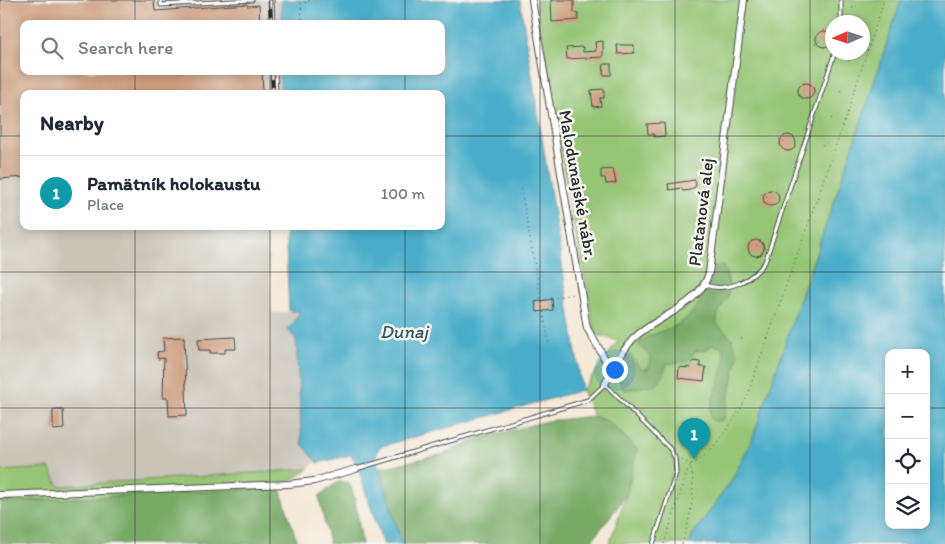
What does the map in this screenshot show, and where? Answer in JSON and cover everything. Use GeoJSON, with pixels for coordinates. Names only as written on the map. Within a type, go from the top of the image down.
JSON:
{"type":"FeatureCollection","features":[{"type":"Feature","properties":{"kind":"street","name":"Malodunajské nábr."},"geometry":{"type":"LineString","coordinates":[[532,0],[587,328],[605,359],[615,367]]}},
{"type":"Feature","properties":{"kind":"street","name":"Platanová alej"},"geometry":{"type":"LineString","coordinates":[[604,384],[634,338],[694,298],[705,285],[709,273],[744,0]]}},
{"type":"Feature","properties":{"kind":"street"},"geometry":{"type":"LineString","coordinates":[[0,495],[289,484],[314,481],[356,469]]}},
{"type":"Feature","properties":{"kind":"lane"},"geometry":{"type":"LineString","coordinates":[[161,0],[161,4],[252,0]]}},
{"type":"Feature","properties":{"kind":"lane"},"geometry":{"type":"LineString","coordinates":[[272,0],[273,20]]}},
{"type":"Feature","properties":{"kind":"lane"},"geometry":{"type":"LineString","coordinates":[[841,0],[841,15]]}},
{"type":"Feature","properties":{"kind":"lane"},"geometry":{"type":"LineString","coordinates":[[705,285],[717,288],[743,281],[756,273],[765,262],[832,60]]}},
{"type":"Feature","properties":{"kind":"lane"},"geometry":{"type":"LineString","coordinates":[[275,75],[276,90]]}},
{"type":"Feature","properties":{"kind":"lane"},"geometry":{"type":"LineString","coordinates":[[356,469],[588,400],[604,384],[670,449],[675,458],[676,473],[653,544]]}},
{"type":"Feature","properties":{"kind":"path"},"geometry":{"type":"LineString","coordinates":[[302,20],[301,3],[309,2],[309,0]]}},
{"type":"Feature","properties":{"kind":"path"},"geometry":{"type":"LineString","coordinates":[[675,458],[690,464],[695,463],[706,454],[737,417],[746,399],[846,117],[884,0]]}},
{"type":"Feature","properties":{"kind":"path"},"geometry":{"type":"LineString","coordinates":[[852,8],[857,6]]}},
{"type":"Feature","properties":{"kind":"path"},"geometry":{"type":"LineString","coordinates":[[815,44],[822,40]]}},
{"type":"Feature","properties":{"kind":"path"},"geometry":{"type":"LineString","coordinates":[[840,91],[844,88]]}},
{"type":"Feature","properties":{"kind":"path"},"geometry":{"type":"LineString","coordinates":[[798,89],[806,90]]}},
{"type":"Feature","properties":{"kind":"path"},"geometry":{"type":"LineString","coordinates":[[831,119],[836,116]]}},
{"type":"Feature","properties":{"kind":"path"},"geometry":{"type":"LineString","coordinates":[[779,139],[787,143]]}},
{"type":"Feature","properties":{"kind":"path"},"geometry":{"type":"LineString","coordinates":[[822,145],[827,143]]}},
{"type":"Feature","properties":{"kind":"path"},"geometry":{"type":"LineString","coordinates":[[521,189],[549,344]]}},
{"type":"Feature","properties":{"kind":"path"},"geometry":{"type":"LineString","coordinates":[[761,194],[769,197]]}},
{"type":"Feature","properties":{"kind":"path"},"geometry":{"type":"LineString","coordinates":[[757,246],[761,238]]}},
{"type":"Feature","properties":{"kind":"path"},"geometry":{"type":"LineString","coordinates":[[540,300],[567,296]]}},
{"type":"Feature","properties":{"kind":"path"},"geometry":{"type":"LineString","coordinates":[[741,339],[745,337]]}},
{"type":"Feature","properties":{"kind":"path"},"geometry":{"type":"LineString","coordinates":[[664,544],[690,464]]}},
{"type":"Feature","properties":{"kind":"path"},"geometry":{"type":"LineString","coordinates":[[682,544],[692,500],[694,478],[690,464]]}},
{"type":"Feature","properties":{"kind":"shaded area"},"geometry":{"type":"Polygon","coordinates":[[[0,0],[281,0],[282,20],[20,20],[20,75],[279,75],[281,90],[20,90],[20,230],[267,230],[272,313],[300,311],[293,324],[296,339],[302,444],[316,460],[309,469],[58,486],[49,468],[0,471],[0,0]]]}},
{"type":"Feature","properties":{"kind":"green space"},"geometry":{"type":"Polygon","coordinates":[[[536,0],[901,0],[752,440],[732,480],[693,534],[689,544],[609,544],[626,496],[637,449],[609,422],[593,416],[582,390],[618,341],[595,334],[565,174],[536,0]]]}},
{"type":"Feature","properties":{"kind":"green space"},"geometry":{"type":"Polygon","coordinates":[[[716,266],[722,266],[729,288],[717,318],[717,324],[732,338],[738,356],[724,418],[718,421],[711,419],[710,411],[724,363],[722,347],[713,345],[705,350],[695,351],[688,361],[666,364],[663,377],[655,385],[624,390],[619,376],[621,367],[628,355],[631,355],[639,367],[649,368],[650,356],[638,344],[647,337],[678,325],[689,316],[700,302],[716,266]]]}},
{"type":"Feature","properties":{"kind":"green space"},"geometry":{"type":"Polygon","coordinates":[[[593,416],[609,422],[637,449],[626,496],[589,544],[402,544],[379,468],[444,454],[477,439],[547,421],[593,416]]]}},
{"type":"Feature","properties":{"kind":"green space"},"geometry":{"type":"Polygon","coordinates":[[[49,468],[59,486],[309,469],[280,488],[0,502],[0,471],[49,468]]]}},
{"type":"Feature","properties":{"kind":"green space"},"geometry":{"type":"Polygon","coordinates":[[[338,482],[349,482],[355,499],[362,544],[329,544],[319,496],[338,482]]]}},
{"type":"Feature","properties":{"kind":"green space"},"geometry":{"type":"Polygon","coordinates":[[[280,488],[298,544],[0,544],[0,502],[280,488]]]}},
{"type":"Feature","properties":{"kind":"water","name":"Dunaj"},"geometry":{"type":"Polygon","coordinates":[[[281,0],[520,0],[582,390],[379,447],[376,457],[402,544],[383,544],[356,463],[351,455],[318,463],[302,444],[296,339],[287,329],[293,324],[300,311],[289,311],[285,230],[445,230],[445,90],[281,90],[279,75],[445,75],[445,20],[282,20],[281,0]]]}},
{"type":"Feature","properties":{"kind":"water"},"geometry":{"type":"Polygon","coordinates":[[[901,0],[945,0],[945,544],[689,544],[693,534],[732,480],[752,440],[901,0]]]}},
{"type":"Feature","properties":{"kind":"building"},"geometry":{"type":"Polygon","coordinates":[[[0,0],[154,0],[155,11],[247,4],[247,6],[259,5],[260,20],[20,20],[20,75],[262,75],[263,90],[20,90],[20,177],[0,179],[0,0]]]}},
{"type":"Feature","properties":{"kind":"building"},"geometry":{"type":"Polygon","coordinates":[[[551,0],[574,0],[574,12],[578,14],[578,20],[552,22],[551,0]]]}},
{"type":"Feature","properties":{"kind":"building"},"geometry":{"type":"Polygon","coordinates":[[[824,31],[824,47],[818,45],[816,39],[818,33],[824,31]]]}},
{"type":"Feature","properties":{"kind":"building"},"geometry":{"type":"Polygon","coordinates":[[[603,41],[603,57],[567,59],[566,48],[583,47],[583,52],[596,51],[595,42],[603,41]]]}},
{"type":"Feature","properties":{"kind":"building"},"geometry":{"type":"Polygon","coordinates":[[[617,45],[634,45],[634,53],[618,54],[617,45]]]}},
{"type":"Feature","properties":{"kind":"building"},"geometry":{"type":"Polygon","coordinates":[[[604,64],[611,64],[611,75],[603,75],[604,64]]]}},
{"type":"Feature","properties":{"kind":"building"},"geometry":{"type":"Polygon","coordinates":[[[806,83],[812,85],[814,91],[812,97],[806,99],[800,97],[798,91],[800,85],[806,83]]]}},
{"type":"Feature","properties":{"kind":"building"},"geometry":{"type":"Polygon","coordinates":[[[604,89],[604,98],[600,98],[601,106],[593,107],[591,90],[604,89]]]}},
{"type":"Feature","properties":{"kind":"building"},"geometry":{"type":"Polygon","coordinates":[[[664,123],[665,136],[654,137],[654,134],[648,134],[647,124],[664,123]]]}},
{"type":"Feature","properties":{"kind":"building"},"geometry":{"type":"Polygon","coordinates":[[[788,135],[794,137],[796,143],[794,149],[788,151],[782,149],[780,143],[782,137],[788,135]]]}},
{"type":"Feature","properties":{"kind":"building"},"geometry":{"type":"Polygon","coordinates":[[[613,169],[616,183],[606,184],[605,178],[601,178],[601,170],[613,169]]]}},
{"type":"Feature","properties":{"kind":"building"},"geometry":{"type":"Polygon","coordinates":[[[695,180],[696,186],[690,190],[683,191],[682,188],[669,190],[668,184],[695,180]]]}},
{"type":"Feature","properties":{"kind":"building"},"geometry":{"type":"Polygon","coordinates":[[[771,190],[777,192],[779,198],[777,204],[771,206],[765,204],[763,198],[765,192],[771,190]]]}},
{"type":"Feature","properties":{"kind":"building"},"geometry":{"type":"Polygon","coordinates":[[[756,240],[762,242],[764,248],[762,254],[756,256],[750,254],[748,248],[750,242],[756,240]]]}},
{"type":"Feature","properties":{"kind":"building"},"geometry":{"type":"Polygon","coordinates":[[[552,299],[553,310],[537,312],[535,302],[552,299]]]}},
{"type":"Feature","properties":{"kind":"building"},"geometry":{"type":"Polygon","coordinates":[[[184,337],[187,415],[169,416],[168,398],[163,398],[164,358],[158,359],[157,352],[164,351],[163,338],[184,337]]]}},
{"type":"Feature","properties":{"kind":"building"},"geometry":{"type":"Polygon","coordinates":[[[235,337],[236,349],[225,349],[225,353],[210,353],[210,350],[199,350],[198,339],[235,337]]]}},
{"type":"Feature","properties":{"kind":"building"},"geometry":{"type":"Polygon","coordinates":[[[693,361],[700,362],[700,367],[706,367],[704,381],[678,378],[679,367],[690,368],[693,361]]]}},
{"type":"Feature","properties":{"kind":"building"},"geometry":{"type":"Polygon","coordinates":[[[53,410],[63,410],[64,429],[53,430],[53,410]]]}},
{"type":"Feature","properties":{"kind":"railway"},"geometry":{"type":"LineString","coordinates":[[270,0],[271,20]]}},
{"type":"Feature","properties":{"kind":"railway"},"geometry":{"type":"LineString","coordinates":[[272,75],[273,90]]}},
{"type":"Feature","properties":{"kind":"place","name":"Pamätník holokaustu"},"geometry":{"type":"Point","coordinates":[694,459]}}]}
